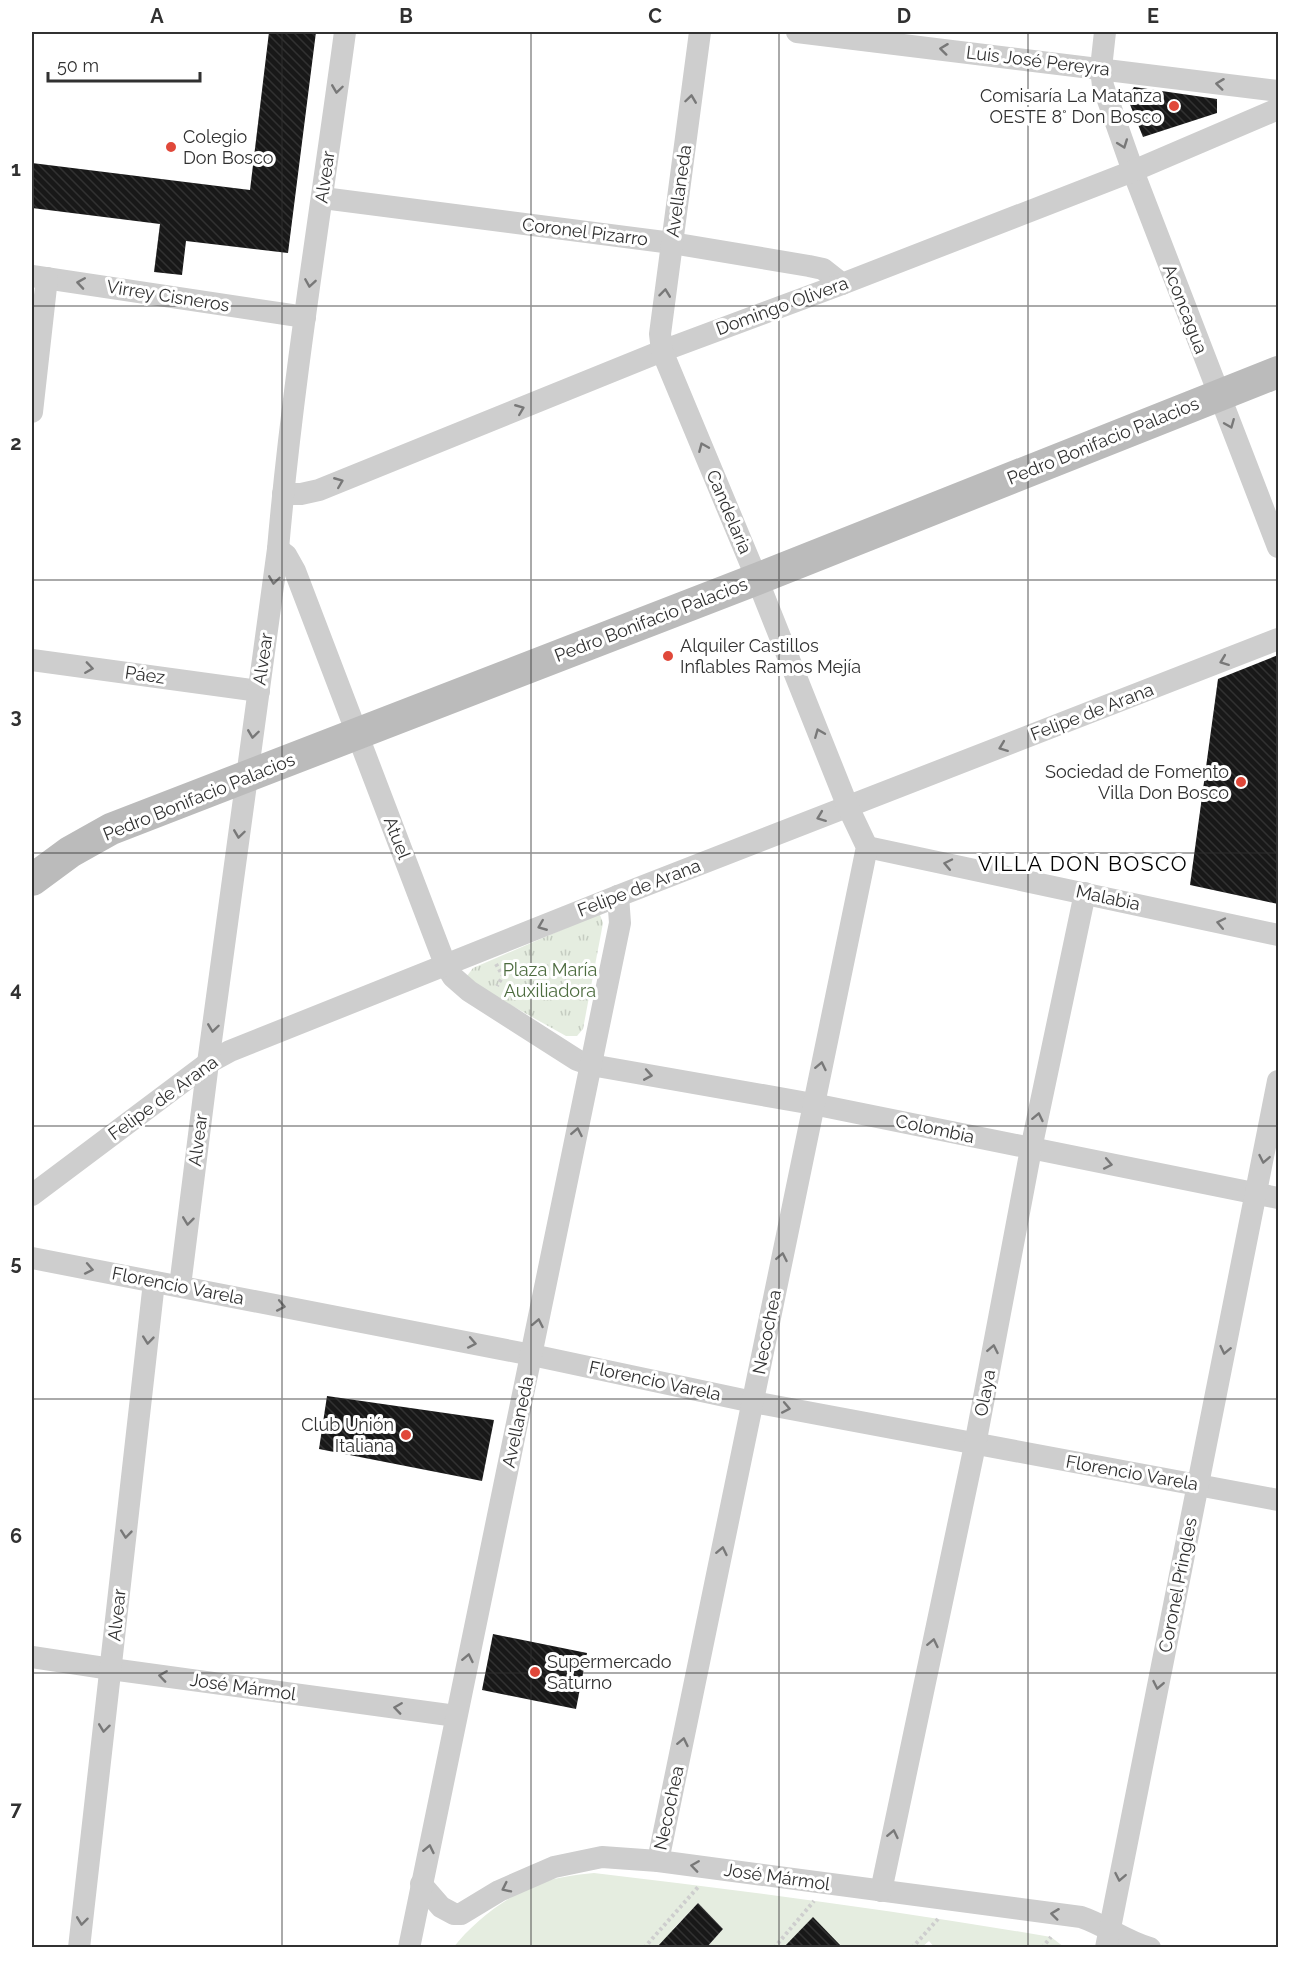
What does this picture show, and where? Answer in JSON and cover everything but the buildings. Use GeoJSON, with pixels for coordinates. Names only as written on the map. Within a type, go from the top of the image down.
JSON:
{"type":"FeatureCollection","features":[{"type":"Feature","properties":{"kind":"street","name":"Alvear"},"geometry":{"type":"LineString","coordinates":[[180,1286],[278,549],[305,317],[345,32]]}},
{"type":"Feature","properties":{"kind":"street","name":"Avellaneda"},"geometry":{"type":"LineString","coordinates":[[662,351],[660,334],[700,32]]}},
{"type":"Feature","properties":{"kind":"street","name":"Luis José Pereyra"},"geometry":{"type":"LineString","coordinates":[[797,32],[1278,91]]}},
{"type":"Feature","properties":{"kind":"street"},"geometry":{"type":"LineString","coordinates":[[1101,68],[1106,32]]}},
{"type":"Feature","properties":{"kind":"street","name":"Aconcagua"},"geometry":{"type":"LineString","coordinates":[[1101,68],[1103,86],[1133,171],[1278,547]]}},
{"type":"Feature","properties":{"kind":"street","name":"Domingo Olivera"},"geometry":{"type":"LineString","coordinates":[[283,494],[300,495],[319,490],[662,351],[1133,171],[1278,110]]}},
{"type":"Feature","properties":{"kind":"street","name":"Coronel Pizarro"},"geometry":{"type":"LineString","coordinates":[[323,198],[672,243],[823,269],[842,284]]}},
{"type":"Feature","properties":{"kind":"street"},"geometry":{"type":"LineString","coordinates":[[32,412],[39,277]]}},
{"type":"Feature","properties":{"kind":"street","name":"Virrey Cisneros"},"geometry":{"type":"LineString","coordinates":[[39,277],[305,317]]}},
{"type":"Feature","properties":{"kind":"street","name":"Candelaria"},"geometry":{"type":"LineString","coordinates":[[662,351],[757,579],[848,807]]}},
{"type":"Feature","properties":{"kind":"street","name":"Pedro Bonifacio Palacios"},"geometry":{"type":"LineString","coordinates":[[32,880],[70,852],[111,829],[757,579],[1278,372]]}},
{"type":"Feature","properties":{"kind":"street","name":"Atuel"},"geometry":{"type":"LineString","coordinates":[[278,549],[285,555],[295,571],[446,964],[453,977],[469,991],[577,1060],[591,1065]]}},
{"type":"Feature","properties":{"kind":"street","name":"Felipe de Arana"},"geometry":{"type":"LineString","coordinates":[[32,1195],[208,1063],[230,1051],[618,896],[1278,639]]}},
{"type":"Feature","properties":{"kind":"street","name":"Páez"},"geometry":{"type":"LineString","coordinates":[[32,660],[259,691]]}},
{"type":"Feature","properties":{"kind":"street"},"geometry":{"type":"LineString","coordinates":[[848,807],[867,847]]}},
{"type":"Feature","properties":{"kind":"street","name":"Malabia"},"geometry":{"type":"LineString","coordinates":[[867,847],[1278,935]]}},
{"type":"Feature","properties":{"kind":"street","name":"Necochea"},"geometry":{"type":"LineString","coordinates":[[658,1861],[867,847]]}},
{"type":"Feature","properties":{"kind":"street","name":"Olaya"},"geometry":{"type":"LineString","coordinates":[[881,1891],[975,1444],[1031,1149],[1084,893]]}},
{"type":"Feature","properties":{"kind":"street","name":"Avellaneda"},"geometry":{"type":"LineString","coordinates":[[409,1947],[620,923],[618,896]]}},
{"type":"Feature","properties":{"kind":"street","name":"Colombia"},"geometry":{"type":"LineString","coordinates":[[591,1065],[813,1104],[1268,1196]]}},
{"type":"Feature","properties":{"kind":"street","name":"Coronel Pringles"},"geometry":{"type":"LineString","coordinates":[[1108,1939],[1198,1485],[1268,1196],[1278,1081]]}},
{"type":"Feature","properties":{"kind":"street","name":"Florencio Varela"},"geometry":{"type":"LineString","coordinates":[[32,1258],[532,1355],[753,1402],[1278,1500]]}},
{"type":"Feature","properties":{"kind":"street","name":"Alvear"},"geometry":{"type":"LineString","coordinates":[[79,1947],[154,1282]]}},
{"type":"Feature","properties":{"kind":"street","name":"José Mármol"},"geometry":{"type":"LineString","coordinates":[[32,1657],[456,1716]]}},
{"type":"Feature","properties":{"kind":"street","name":"José Mármol"},"geometry":{"type":"LineString","coordinates":[[422,1884],[441,1907],[454,1914],[461,1914],[499,1891],[554,1867],[602,1857],[658,1861],[1081,1917],[1097,1923],[1108,1939],[1123,1939],[1150,1947]]}},
{"type":"Feature","properties":{"kind":"path"},"geometry":{"type":"LineString","coordinates":[[492,994],[503,976],[493,959]]}},
{"type":"Feature","properties":{"kind":"path"},"geometry":{"type":"LineString","coordinates":[[644,1947],[700,1886]]}},
{"type":"Feature","properties":{"kind":"path"},"geometry":{"type":"LineString","coordinates":[[774,1947],[815,1901]]}},
{"type":"Feature","properties":{"kind":"path"},"geometry":{"type":"LineString","coordinates":[[912,1947],[939,1918]]}},
{"type":"Feature","properties":{"kind":"path"},"geometry":{"type":"LineString","coordinates":[[1042,1947],[1051,1937]]}},
{"type":"Feature","properties":{"kind":"green space","name":"Plaza María Auxiliadora"},"geometry":{"type":"Polygon","coordinates":[[[600,915],[603,923],[583,1029],[577,1036],[566,1036],[473,984],[467,976],[473,968],[600,915]]]}},
{"type":"Feature","properties":{"kind":"green space"},"geometry":{"type":"Polygon","coordinates":[[[594,1873],[937,1919],[1051,1937],[1064,1947],[935,1948],[929,1941],[922,1947],[835,1947],[838,1944],[788,1944],[792,1947],[707,1947],[723,1929],[698,1903],[673,1929],[682,1939],[671,1947],[665,1940],[657,1948],[453,1948],[481,1919],[515,1895],[552,1880],[594,1873]]]}},
{"type":"Feature","properties":{"kind":"place","name":"Comisaría La Matanza OESTE 8° Don Bosco"},"geometry":{"type":"Point","coordinates":[1174,106]}},
{"type":"Feature","properties":{"kind":"place","name":"Colegio Don Bosco"},"geometry":{"type":"Point","coordinates":[171,147]}},
{"type":"Feature","properties":{"kind":"place","name":"Alquiler Castillos Inflables Ramos Mejía"},"geometry":{"type":"Point","coordinates":[668,656]}},
{"type":"Feature","properties":{"kind":"place","name":"Sociedad de Fomento Villa Don Bosco"},"geometry":{"type":"Point","coordinates":[1241,782]}},
{"type":"Feature","properties":{"kind":"place","name":"Club Unión Italiana"},"geometry":{"type":"Point","coordinates":[406,1435]}},
{"type":"Feature","properties":{"kind":"place","name":"Supermercado Saturno"},"geometry":{"type":"Point","coordinates":[535,1672]}},
{"type":"Feature","properties":{"kind":"district","name":"VILLA DON BOSCO"},"geometry":{"type":"Point","coordinates":[1083,864]}}]}
